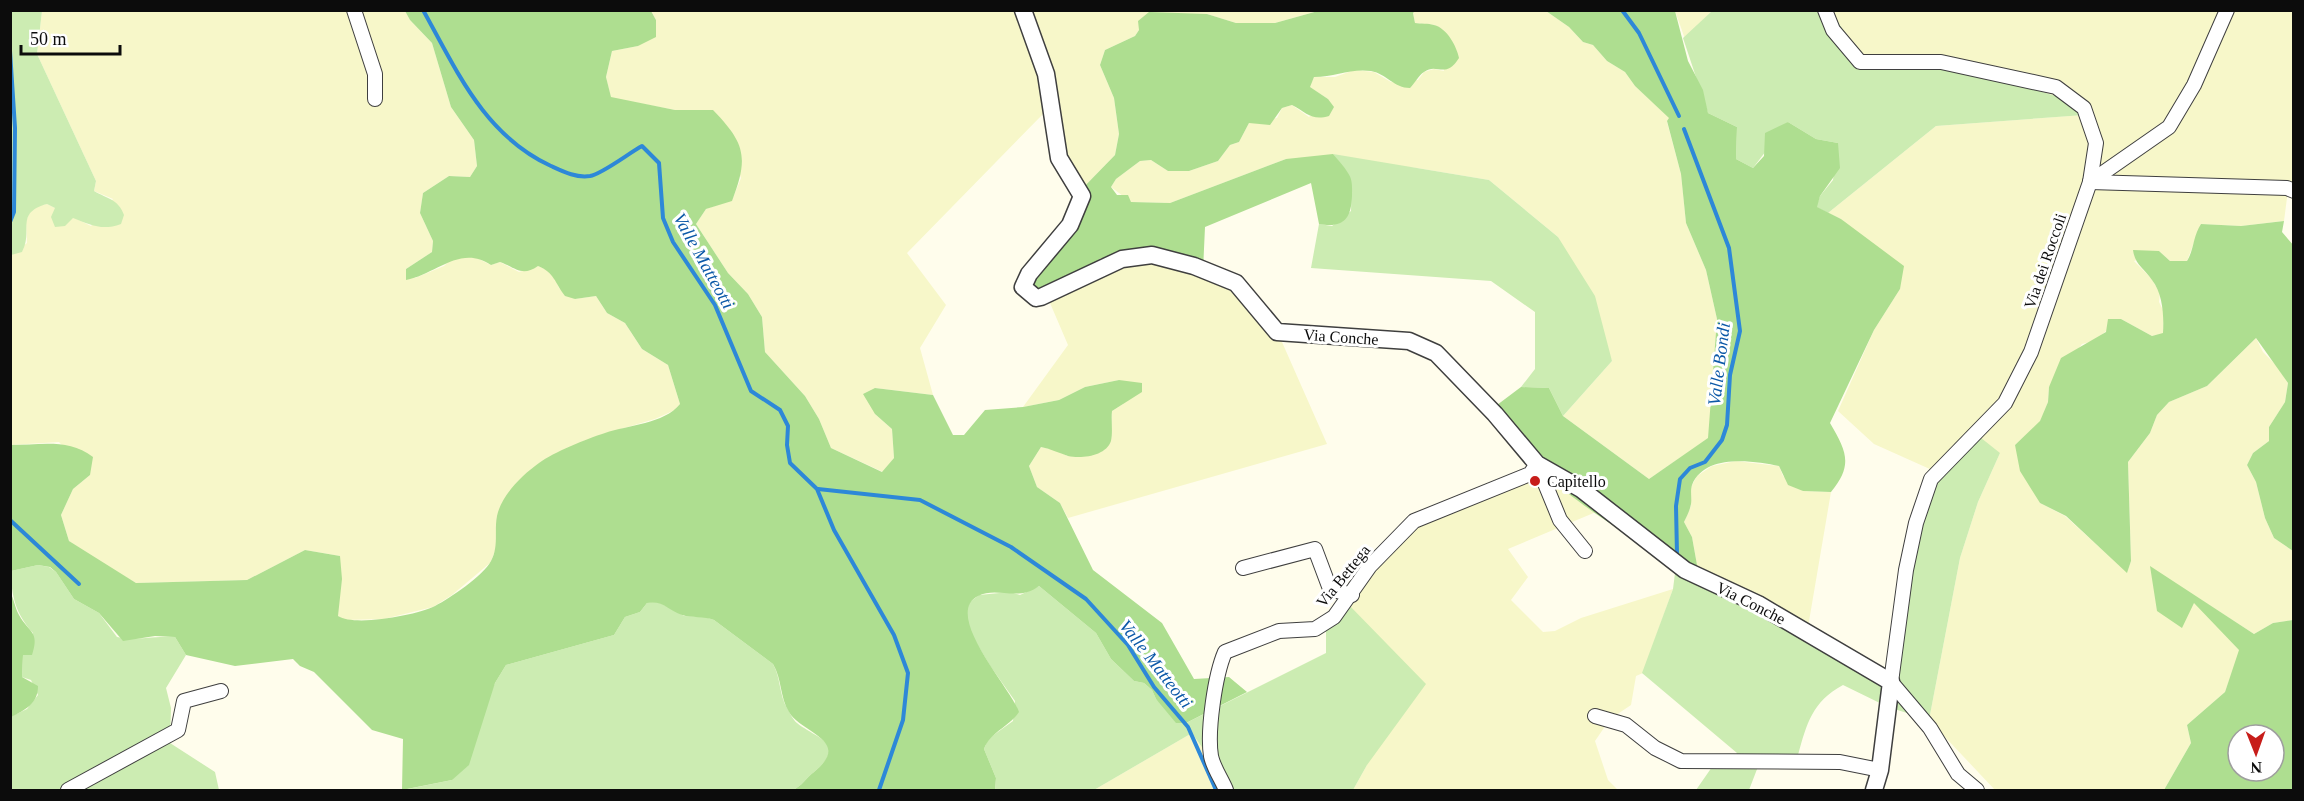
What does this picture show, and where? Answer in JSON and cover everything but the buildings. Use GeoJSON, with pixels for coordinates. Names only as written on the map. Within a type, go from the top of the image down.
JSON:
{"type":"FeatureCollection","features":[{"type":"Feature","properties":{"kind":"street"},"geometry":{"type":"LineString","coordinates":[[354,10],[375,74],[375,99]]}},
{"type":"Feature","properties":{"kind":"street","name":"Via Conche"},"geometry":{"type":"LineString","coordinates":[[1023,10],[1046,75],[1059,158],[1082,196],[1070,225],[1029,274],[1023,287],[1036,298],[1122,259],[1152,255],[1194,266],[1236,283],[1277,332],[1409,341],[1436,353],[1495,414],[1537,464],[1581,489],[1685,570],[1758,604],[1890,682]]}},
{"type":"Feature","properties":{"kind":"street","name":"Via dei Roccoli"},"geometry":{"type":"LineString","coordinates":[[1825,10],[1833,30],[1860,62],[1941,62],[2056,87],[2084,108],[2096,144],[2090,182],[2031,352],[2005,403],[1931,479],[1916,523],[1906,570],[1890,682]]}},
{"type":"Feature","properties":{"kind":"street"},"geometry":{"type":"LineString","coordinates":[[2090,182],[2169,127],[2194,85],[2227,10]]}},
{"type":"Feature","properties":{"kind":"street"},"geometry":{"type":"LineString","coordinates":[[2090,182],[2287,188],[2294,191]]}},
{"type":"Feature","properties":{"kind":"street"},"geometry":{"type":"LineString","coordinates":[[1537,464],[1560,520],[1585,551]]}},
{"type":"Feature","properties":{"kind":"street","name":"Via Bettega"},"geometry":{"type":"LineString","coordinates":[[1226,790],[1211,757],[1217,670],[1225,652],[1279,631],[1315,629],[1334,617],[1352,595],[1370,566],[1414,521],[1530,474],[1537,464]]}},
{"type":"Feature","properties":{"kind":"street"},"geometry":{"type":"LineString","coordinates":[[1243,568],[1315,549],[1330,589],[1352,595]]}},
{"type":"Feature","properties":{"kind":"street"},"geometry":{"type":"LineString","coordinates":[[1874,790],[1880,770],[1890,682]]}},
{"type":"Feature","properties":{"kind":"street"},"geometry":{"type":"LineString","coordinates":[[1890,682],[1930,728],[1959,774],[1977,790]]}},
{"type":"Feature","properties":{"kind":"street"},"geometry":{"type":"LineString","coordinates":[[68,790],[178,730],[184,701],[221,691]]}},
{"type":"Feature","properties":{"kind":"street"},"geometry":{"type":"LineString","coordinates":[[1595,716],[1626,725],[1655,748],[1681,761],[1840,762],[1880,770]]}},
{"type":"Feature","properties":{"kind":"green space"},"geometry":{"type":"Polygon","coordinates":[[[11,10],[42,11],[37,54],[96,181],[94,191],[116,202],[124,215],[121,224],[114,226],[97,226],[73,218],[65,226],[55,227],[51,217],[55,208],[47,204],[31,212],[22,252],[11,255],[11,10]]]}},
{"type":"Feature","properties":{"kind":"green space"},"geometry":{"type":"Polygon","coordinates":[[[42,11],[405,11],[410,20],[432,43],[451,107],[474,140],[477,166],[470,177],[449,176],[423,193],[420,213],[433,241],[432,252],[406,269],[415,278],[444,266],[451,259],[473,256],[491,265],[500,262],[519,272],[538,266],[548,270],[555,277],[559,288],[575,299],[596,296],[607,313],[625,323],[642,349],[668,365],[680,404],[675,410],[655,419],[604,434],[498,515],[496,549],[490,563],[452,595],[433,607],[384,619],[344,620],[338,616],[340,556],[305,550],[247,580],[136,583],[89,556],[69,541],[61,515],[73,489],[90,475],[59,442],[11,445],[11,255],[27,243],[26,222],[29,213],[37,206],[47,204],[91,226],[113,199],[94,191],[96,181],[37,54],[42,11]]]}},
{"type":"Feature","properties":{"kind":"green space"},"geometry":{"type":"Polygon","coordinates":[[[405,11],[651,11],[656,20],[656,37],[638,46],[612,51],[606,77],[611,97],[675,110],[713,110],[732,132],[741,151],[742,162],[732,201],[706,209],[696,224],[728,273],[748,294],[762,317],[765,352],[805,396],[819,419],[831,448],[882,472],[894,458],[892,429],[875,414],[863,394],[875,388],[933,395],[953,435],[964,435],[985,410],[1023,407],[1059,400],[1085,387],[1119,380],[1142,383],[1142,392],[1112,411],[1111,441],[1104,450],[1086,457],[1074,457],[1041,447],[1029,466],[1037,487],[1060,503],[1093,570],[1162,623],[1194,679],[1229,677],[1247,692],[1186,723],[1176,723],[1156,699],[1152,690],[1144,683],[1134,681],[1111,659],[1096,633],[1039,586],[1023,593],[985,593],[969,605],[968,618],[982,652],[1019,712],[991,738],[984,749],[996,778],[995,790],[793,790],[825,761],[828,752],[827,745],[821,738],[795,720],[789,712],[773,664],[714,620],[682,615],[653,602],[647,603],[640,612],[625,617],[614,635],[506,665],[495,683],[469,765],[452,780],[402,790],[403,739],[372,730],[314,672],[300,666],[293,659],[235,666],[186,655],[175,637],[155,636],[123,641],[99,613],[74,599],[50,567],[38,565],[11,571],[10,445],[64,445],[84,451],[93,457],[90,475],[73,489],[61,515],[69,541],[136,583],[247,580],[305,550],[340,556],[342,579],[338,616],[346,619],[371,620],[415,613],[449,598],[474,580],[487,567],[495,550],[499,508],[513,486],[532,468],[570,446],[605,433],[655,420],[673,411],[680,404],[668,365],[642,349],[625,323],[607,313],[596,296],[575,299],[565,296],[551,275],[543,268],[538,266],[523,271],[500,262],[491,265],[480,259],[469,258],[448,262],[406,280],[406,269],[432,252],[433,241],[420,213],[423,193],[449,176],[470,177],[477,166],[474,140],[451,107],[432,43],[410,20],[405,11]]]}},
{"type":"Feature","properties":{"kind":"green space"},"geometry":{"type":"Polygon","coordinates":[[[651,11],[1318,11],[1275,23],[1236,23],[1207,14],[1139,30],[1135,36],[1105,50],[1100,65],[1114,98],[1119,134],[1115,155],[1078,193],[1062,175],[1043,114],[907,253],[946,305],[920,348],[933,395],[875,388],[875,414],[892,429],[894,458],[883,472],[831,448],[819,419],[805,396],[765,352],[762,317],[748,294],[728,273],[696,224],[706,209],[732,200],[741,178],[712,110],[675,110],[611,98],[606,77],[612,51],[638,46],[656,20],[651,11]]]}},
{"type":"Feature","properties":{"kind":"green space"},"geometry":{"type":"Polygon","coordinates":[[[1318,11],[1415,11],[1413,13],[1415,23],[1432,24],[1443,30],[1454,44],[1459,58],[1449,68],[1429,69],[1424,72],[1410,88],[1399,86],[1371,71],[1314,77],[1310,87],[1328,99],[1334,107],[1329,116],[1314,117],[1292,105],[1282,108],[1270,125],[1249,123],[1239,142],[1230,145],[1218,161],[1189,171],[1168,171],[1151,160],[1140,161],[1116,179],[1111,187],[1117,195],[1128,195],[1131,202],[1170,203],[1286,159],[1333,154],[1350,176],[1351,181],[1350,211],[1344,220],[1334,225],[1319,224],[1311,183],[1205,227],[1203,271],[1148,258],[1101,258],[1047,296],[1026,296],[1078,193],[1115,155],[1119,134],[1114,98],[1100,65],[1105,50],[1135,36],[1139,30],[1138,21],[1149,12],[1207,14],[1236,23],[1275,23],[1318,11]]]}},
{"type":"Feature","properties":{"kind":"green space"},"geometry":{"type":"Polygon","coordinates":[[[1415,11],[1546,11],[1569,27],[1583,42],[1593,45],[1607,61],[1625,72],[1635,86],[1670,118],[1667,122],[1681,174],[1686,223],[1706,270],[1717,319],[1709,438],[1649,479],[1563,416],[1612,361],[1558,237],[1489,180],[1417,168],[1286,159],[1170,203],[1131,202],[1111,187],[1116,179],[1140,161],[1151,160],[1168,171],[1189,171],[1218,161],[1230,145],[1239,142],[1249,123],[1277,118],[1282,108],[1292,105],[1309,117],[1328,99],[1309,87],[1314,77],[1335,77],[1354,70],[1374,72],[1391,82],[1418,80],[1424,72],[1434,69],[1444,71],[1435,25],[1415,23],[1413,13],[1415,11]]]}},
{"type":"Feature","properties":{"kind":"green space"},"geometry":{"type":"Polygon","coordinates":[[[1546,11],[1675,11],[1688,61],[1703,90],[1708,113],[1737,127],[1736,159],[1753,168],[1764,156],[1765,133],[1788,122],[1816,139],[1838,143],[1840,168],[1820,196],[1817,207],[1841,219],[1904,266],[1900,289],[1874,330],[1830,423],[1844,450],[1845,466],[1838,482],[1831,492],[1803,491],[1788,485],[1779,466],[1744,461],[1719,464],[1708,468],[1698,475],[1692,485],[1691,506],[1684,522],[1692,537],[1699,576],[1637,541],[1556,484],[1525,457],[1489,411],[1521,387],[1549,388],[1563,416],[1649,479],[1708,438],[1717,319],[1706,270],[1686,223],[1681,174],[1667,121],[1669,118],[1635,86],[1625,72],[1607,61],[1593,45],[1583,42],[1569,27],[1546,11]]]}},
{"type":"Feature","properties":{"kind":"green space"},"geometry":{"type":"Polygon","coordinates":[[[1675,11],[1712,11],[1685,39],[1675,11]]]}},
{"type":"Feature","properties":{"kind":"green space"},"geometry":{"type":"Polygon","coordinates":[[[1712,11],[1831,11],[1869,70],[1946,62],[2062,98],[2084,115],[1936,126],[1828,213],[1816,207],[1820,196],[1833,180],[1838,143],[1816,139],[1788,122],[1753,168],[1736,159],[1737,127],[1708,113],[1683,38],[1712,11]]]}},
{"type":"Feature","properties":{"kind":"green space"},"geometry":{"type":"Polygon","coordinates":[[[1831,11],[2293,11],[2294,178],[2288,190],[2284,221],[2241,226],[2201,224],[2187,261],[2170,261],[2159,251],[2134,261],[2151,278],[2160,293],[2159,302],[2164,312],[2163,334],[2152,336],[2121,319],[2094,341],[2082,344],[2049,387],[2048,402],[2040,422],[2015,445],[2040,503],[2065,516],[2127,572],[2131,561],[2128,462],[2150,433],[2157,415],[2169,402],[2207,386],[2256,338],[2263,352],[2277,366],[2288,383],[2285,402],[2269,427],[2269,441],[2253,453],[2247,465],[2256,482],[2265,518],[2274,538],[2293,551],[2293,620],[2273,623],[2254,634],[2150,567],[2194,602],[2240,650],[2225,692],[2187,725],[2191,743],[2164,790],[1995,790],[1929,720],[1960,558],[1978,502],[2000,453],[1932,470],[1874,444],[1838,411],[1874,330],[1900,289],[1857,234],[1841,219],[1828,213],[1936,126],[2083,115],[2062,98],[1946,62],[1869,71],[1831,11]]]}},
{"type":"Feature","properties":{"kind":"green space"},"geometry":{"type":"Polygon","coordinates":[[[1333,154],[1489,180],[1558,237],[1595,296],[1612,361],[1563,416],[1549,388],[1521,387],[1535,369],[1535,312],[1491,281],[1311,268],[1319,224],[1332,226],[1351,211],[1349,180],[1333,154]]]}},
{"type":"Feature","properties":{"kind":"green space"},"geometry":{"type":"Polygon","coordinates":[[[2284,221],[2282,232],[2294,246],[2293,551],[2274,538],[2265,518],[2256,482],[2247,465],[2253,453],[2269,441],[2269,427],[2285,402],[2288,383],[2256,338],[2207,386],[2169,402],[2157,415],[2150,433],[2128,462],[2131,561],[2127,573],[2066,516],[2040,503],[2020,471],[2015,445],[2040,421],[2048,402],[2049,387],[2061,358],[2106,332],[2108,319],[2121,319],[2152,336],[2163,333],[2161,298],[2156,286],[2138,263],[2133,250],[2159,251],[2170,261],[2187,261],[2201,224],[2241,226],[2284,221]]]}},
{"type":"Feature","properties":{"kind":"green space"},"geometry":{"type":"Polygon","coordinates":[[[1101,258],[1148,258],[1230,284],[1278,333],[1327,444],[1068,518],[1060,503],[1037,487],[1029,466],[1041,447],[1060,451],[1067,456],[1111,441],[1112,411],[1123,404],[1119,380],[1085,387],[1059,400],[1023,407],[1068,345],[1047,296],[1101,258]]]}},
{"type":"Feature","properties":{"kind":"green space"},"geometry":{"type":"Polygon","coordinates":[[[1971,430],[2000,453],[1978,502],[1960,558],[1929,720],[1888,707],[1843,685],[1824,699],[1812,714],[1798,755],[1759,764],[1749,790],[1696,790],[1712,767],[1731,764],[1737,753],[1642,673],[1673,589],[1676,565],[1886,684],[1932,470],[1971,430]]]}},
{"type":"Feature","properties":{"kind":"green space"},"geometry":{"type":"Polygon","coordinates":[[[1736,461],[1779,466],[1783,476],[1803,491],[1831,492],[1807,633],[1699,576],[1692,537],[1684,522],[1691,506],[1691,487],[1697,476],[1712,466],[1736,461]]]}},
{"type":"Feature","properties":{"kind":"green space"},"geometry":{"type":"Polygon","coordinates":[[[1538,469],[1596,512],[1508,549],[1528,577],[1511,600],[1543,632],[1555,631],[1581,618],[1673,589],[1643,673],[1636,676],[1631,705],[1610,719],[1595,741],[1608,780],[1618,790],[1353,790],[1367,765],[1348,604],[1374,564],[1410,529],[1538,469]]]}},
{"type":"Feature","properties":{"kind":"green space"},"geometry":{"type":"Polygon","coordinates":[[[38,565],[49,567],[56,572],[74,599],[99,613],[117,637],[132,639],[175,637],[186,655],[166,688],[171,708],[170,743],[215,772],[219,790],[11,790],[10,717],[27,709],[38,695],[31,680],[22,677],[23,654],[33,633],[22,619],[16,604],[11,571],[38,565]]]}},
{"type":"Feature","properties":{"kind":"green space"},"geometry":{"type":"Polygon","coordinates":[[[2150,566],[2254,634],[2273,623],[2293,620],[2293,790],[2164,790],[2191,743],[2187,725],[2225,692],[2239,650],[2194,603],[2182,628],[2157,611],[2150,566]]]}},
{"type":"Feature","properties":{"kind":"green space"},"geometry":{"type":"Polygon","coordinates":[[[1039,586],[1096,633],[1111,659],[1134,681],[1144,683],[1152,690],[1156,699],[1186,723],[1326,653],[1326,624],[1348,604],[1426,684],[1367,765],[1353,790],[1226,790],[1215,766],[1192,733],[1094,790],[995,790],[996,778],[984,749],[988,739],[1013,721],[1015,701],[969,631],[966,611],[970,602],[979,595],[1010,592],[1020,595],[1039,586]]]}},
{"type":"Feature","properties":{"kind":"green space"},"geometry":{"type":"Polygon","coordinates":[[[10,592],[18,612],[35,641],[32,655],[23,655],[22,677],[38,686],[33,702],[26,709],[11,717],[10,592]]]}},
{"type":"Feature","properties":{"kind":"green space"},"geometry":{"type":"Polygon","coordinates":[[[657,601],[684,616],[714,620],[773,664],[784,703],[793,718],[820,737],[829,748],[829,754],[824,762],[799,786],[793,790],[403,790],[452,780],[495,683],[506,665],[614,635],[625,617],[640,612],[647,603],[657,601]]]}},
{"type":"Feature","properties":{"kind":"green space"},"geometry":{"type":"Polygon","coordinates":[[[1192,733],[1215,766],[1226,790],[1094,790],[1192,733]]]}},
{"type":"Feature","properties":{"kind":"waterway","name":"Valle Matteotti"},"geometry":{"type":"LineString","coordinates":[[423,10],[475,99],[490,119],[528,153],[551,166],[580,176],[590,176],[601,171],[642,146],[659,163],[663,218],[673,242],[715,305],[751,391],[780,410],[788,426],[787,445],[790,463],[817,489],[834,530],[894,635],[908,673],[903,720],[879,790]]}},
{"type":"Feature","properties":{"kind":"waterway","name":"Valle Bondi"},"geometry":{"type":"LineString","coordinates":[[1622,10],[1639,33],[1679,116]]}},
{"type":"Feature","properties":{"kind":"waterway"},"geometry":{"type":"LineString","coordinates":[[10,51],[15,128],[14,212],[10,222]]}},
{"type":"Feature","properties":{"kind":"waterway","name":"Valle Bondi"},"geometry":{"type":"LineString","coordinates":[[1677,554],[1676,506],[1680,479],[1690,468],[1705,462],[1722,440],[1727,425],[1730,375],[1740,331],[1729,248],[1684,129]]}},
{"type":"Feature","properties":{"kind":"waterway","name":"Valle Matteotti"},"geometry":{"type":"LineString","coordinates":[[818,489],[920,500],[1011,547],[1086,599],[1128,645],[1154,687],[1188,727],[1216,790]]}},
{"type":"Feature","properties":{"kind":"waterway"},"geometry":{"type":"LineString","coordinates":[[10,520],[79,584]]}},
{"type":"Feature","properties":{"kind":"place","name":"Capitello"},"geometry":{"type":"Point","coordinates":[1535,481]}}]}
